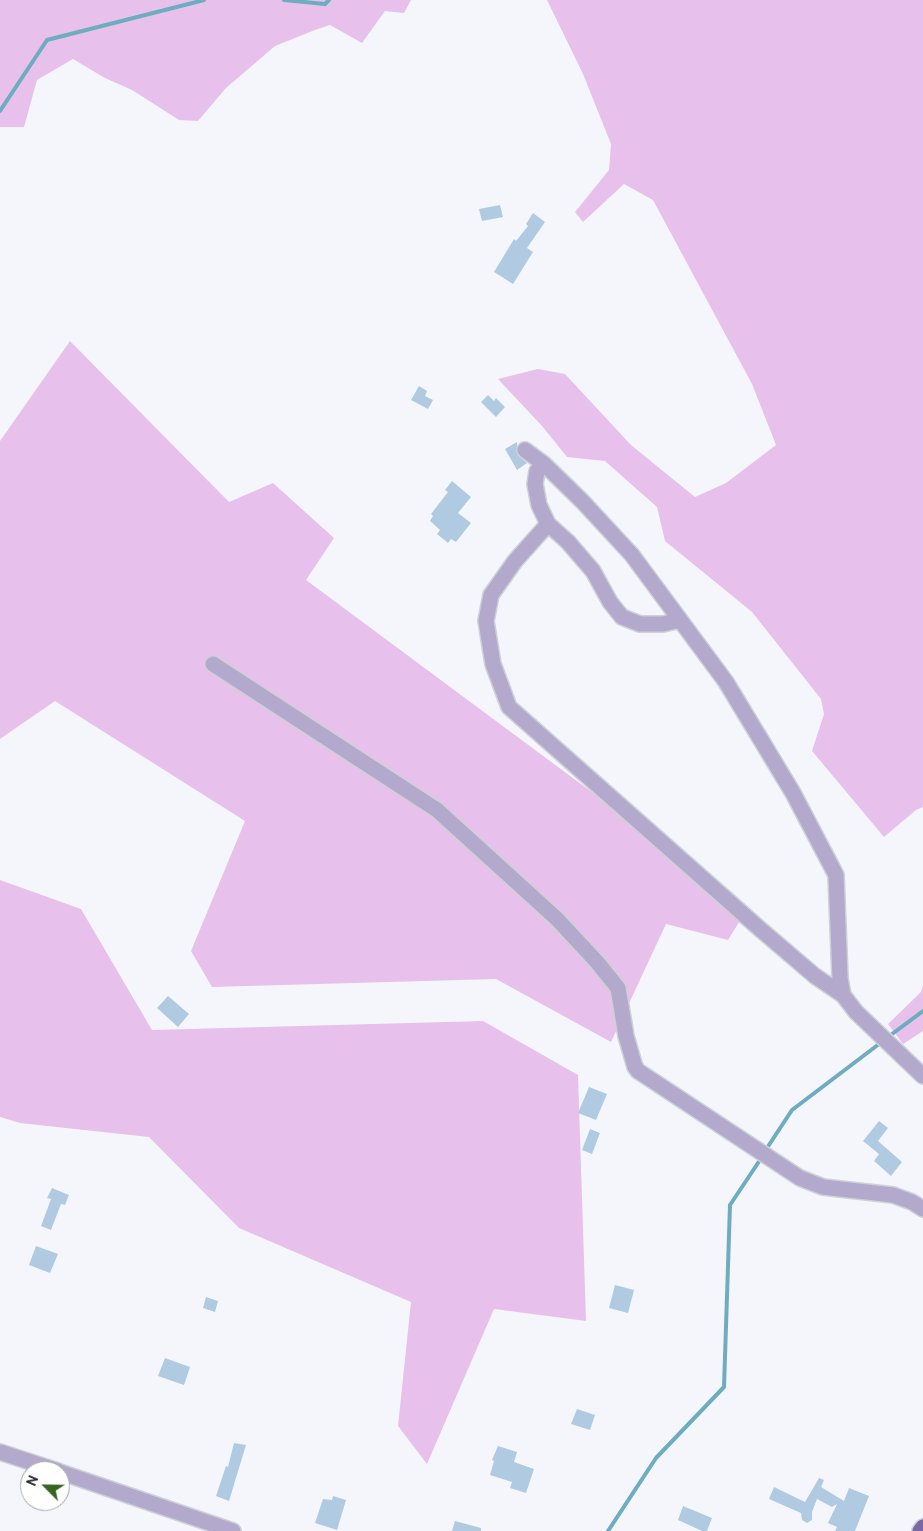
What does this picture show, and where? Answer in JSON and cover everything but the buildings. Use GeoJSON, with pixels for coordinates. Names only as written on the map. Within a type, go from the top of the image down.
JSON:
{"type":"FeatureCollection","features":[{"type":"Feature","properties":{"kind":"main road"},"geometry":{"type":"LineString","coordinates":[[920,1531],[923,1527]]}},
{"type":"Feature","properties":{"kind":"street"},"geometry":{"type":"LineString","coordinates":[[525,450],[544,464],[582,501],[632,555],[726,682],[793,793],[836,874],[840,978],[844,996]]}},
{"type":"Feature","properties":{"kind":"street"},"geometry":{"type":"LineString","coordinates":[[544,464],[537,471],[535,484],[539,504],[548,524],[568,542],[593,571],[610,602],[622,617],[640,624],[663,624],[680,620]]}},
{"type":"Feature","properties":{"kind":"street"},"geometry":{"type":"LineString","coordinates":[[548,524],[491,594],[486,621],[493,664],[509,707],[760,930],[815,976],[844,996],[856,1012],[923,1076]]}},
{"type":"Feature","properties":{"kind":"street"},"geometry":{"type":"LineString","coordinates":[[213,664],[437,810],[557,919],[618,988],[626,1036],[635,1067],[638,1071],[800,1178],[824,1187],[892,1195],[912,1202],[923,1209]]}},
{"type":"Feature","properties":{"kind":"street"},"geometry":{"type":"LineString","coordinates":[[0,1452],[28,1461]]}},
{"type":"Feature","properties":{"kind":"street"},"geometry":{"type":"LineString","coordinates":[[70,1475],[233,1531]]}},
{"type":"Feature","properties":{"kind":"shaded area"},"geometry":{"type":"Polygon","coordinates":[[[0,0],[411,0],[404,13],[385,11],[362,43],[330,25],[275,46],[226,88],[198,121],[179,120],[132,90],[105,78],[73,59],[37,80],[24,127],[0,127],[0,0]]]}},
{"type":"Feature","properties":{"kind":"shaded area"},"geometry":{"type":"Polygon","coordinates":[[[547,0],[923,0],[923,807],[916,810],[884,837],[812,751],[824,714],[821,699],[752,612],[665,541],[657,507],[605,461],[567,457],[542,426],[498,379],[538,369],[565,374],[631,445],[695,497],[726,483],[776,445],[752,384],[653,200],[624,184],[583,222],[575,212],[609,170],[611,144],[583,74],[547,0]]]}},
{"type":"Feature","properties":{"kind":"shaded area"},"geometry":{"type":"Polygon","coordinates":[[[70,341],[229,502],[273,483],[334,538],[306,580],[748,908],[728,940],[666,924],[611,1042],[496,979],[212,987],[191,951],[245,821],[55,701],[0,739],[0,441],[70,341]]]}},
{"type":"Feature","properties":{"kind":"shaded area"},"geometry":{"type":"Polygon","coordinates":[[[0,880],[81,909],[152,1030],[483,1021],[578,1075],[586,1321],[494,1309],[427,1464],[398,1426],[411,1302],[239,1228],[149,1137],[20,1123],[0,1117],[0,880]]]}},
{"type":"Feature","properties":{"kind":"shaded area"},"geometry":{"type":"Polygon","coordinates":[[[923,985],[923,1031],[903,1044],[888,1024],[921,992],[923,985]]]}},
{"type":"Feature","properties":{"kind":"waterway"},"geometry":{"type":"LineString","coordinates":[[0,111],[47,40],[204,0]]}},
{"type":"Feature","properties":{"kind":"waterway"},"geometry":{"type":"LineString","coordinates":[[284,0],[325,4],[329,0]]}},
{"type":"Feature","properties":{"kind":"waterway"},"geometry":{"type":"LineString","coordinates":[[888,1037],[923,1011]]}},
{"type":"Feature","properties":{"kind":"waterway"},"geometry":{"type":"LineString","coordinates":[[765,1151],[792,1110],[883,1041]]}},
{"type":"Feature","properties":{"kind":"waterway"},"geometry":{"type":"LineString","coordinates":[[608,1531],[656,1458],[724,1387],[730,1205],[762,1157]]}}]}
